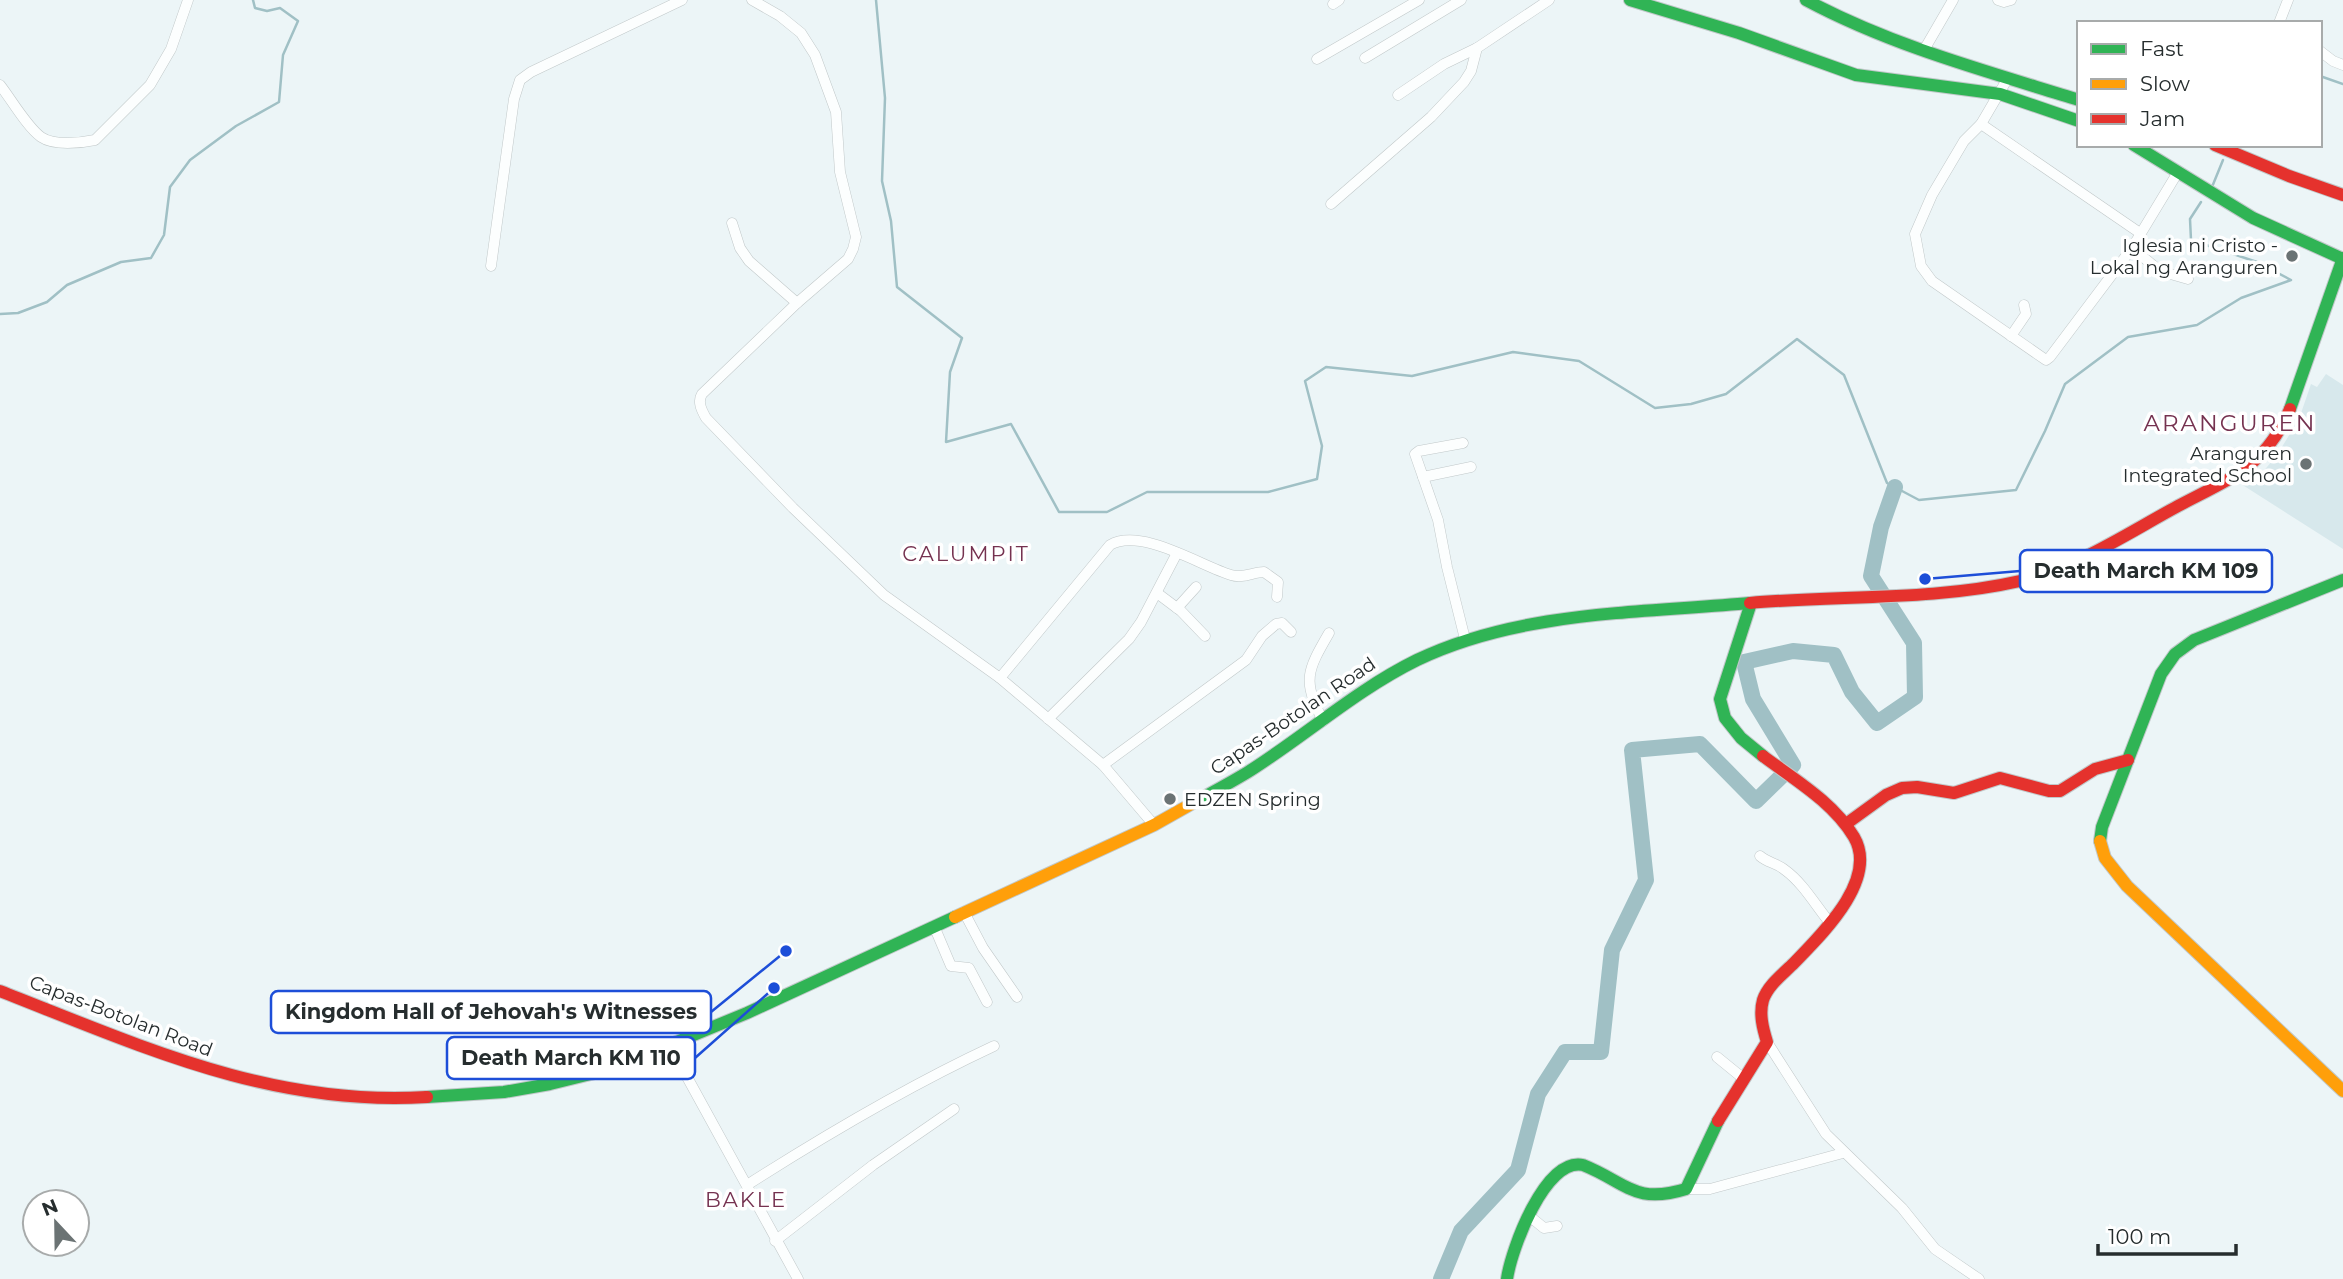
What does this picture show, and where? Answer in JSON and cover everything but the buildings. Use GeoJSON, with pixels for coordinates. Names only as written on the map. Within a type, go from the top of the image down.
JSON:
{"type":"FeatureCollection","features":[{"type":"Feature","properties":{"kind":"main road"},"geometry":{"type":"LineString","coordinates":[[1630,0],[1739,33],[1856,75],[2000,94],[2077,120]]}},
{"type":"Feature","properties":{"kind":"main road"},"geometry":{"type":"LineString","coordinates":[[1807,0],[1851,24],[2077,99]]}},
{"type":"Feature","properties":{"kind":"main road"},"geometry":{"type":"LineString","coordinates":[[2137,147],[2253,218],[2343,259]]}},
{"type":"Feature","properties":{"kind":"main road"},"geometry":{"type":"LineString","coordinates":[[2224,147],[2289,176],[2343,194]]}},
{"type":"Feature","properties":{"kind":"main road","name":"Capas-Botolan Road"},"geometry":{"type":"LineString","coordinates":[[0,991],[208,1070],[291,1089],[362,1098],[504,1092],[611,1069],[775,1000],[1154,825],[1248,772],[1382,679],[1465,639],[1519,625],[1751,603],[1914,594],[2004,585],[2047,573],[2094,552],[2245,470],[2269,447],[2285,422],[2343,259]]}},
{"type":"Feature","properties":{"kind":"main road"},"geometry":{"type":"LineString","coordinates":[[2343,580],[2203,636],[2180,649],[2161,674],[2100,834],[2102,851],[2110,866],[2219,975],[2343,1091]]}},
{"type":"Feature","properties":{"kind":"main road"},"geometry":{"type":"LineString","coordinates":[[1507,1279],[1508,1262],[1528,1215],[1550,1182],[1563,1169],[1574,1164],[1585,1166],[1640,1195],[1651,1197],[1686,1189],[1718,1121],[1767,1042],[1762,1013],[1765,994],[1830,923],[1854,885],[1860,865],[1856,841],[1846,824],[1835,811],[1735,730],[1722,710],[1720,700],[1724,685],[1751,603]]}},
{"type":"Feature","properties":{"kind":"main road"},"geometry":{"type":"LineString","coordinates":[[1846,824],[1886,795],[1902,789],[1917,787],[1954,793],[2000,778],[2049,791],[2060,791],[2095,769],[2128,760]]}},
{"type":"Feature","properties":{"kind":"street"},"geometry":{"type":"LineString","coordinates":[[0,85],[41,138],[83,142],[95,140],[136,100],[166,60],[188,0]]}},
{"type":"Feature","properties":{"kind":"street"},"geometry":{"type":"LineString","coordinates":[[491,266],[514,99],[520,80],[531,72],[682,0]]}},
{"type":"Feature","properties":{"kind":"street"},"geometry":{"type":"LineString","coordinates":[[752,0],[780,16],[801,33],[819,65],[836,112],[840,172],[856,237],[848,260],[797,303],[702,394],[699,399],[702,411],[793,509],[884,595],[1000,678],[1104,765],[1154,825]]}},
{"type":"Feature","properties":{"kind":"street"},"geometry":{"type":"LineString","coordinates":[[1317,59],[1419,0]]}},
{"type":"Feature","properties":{"kind":"street"},"geometry":{"type":"LineString","coordinates":[[1365,58],[1461,0]]}},
{"type":"Feature","properties":{"kind":"street"},"geometry":{"type":"LineString","coordinates":[[1398,95],[1444,64],[1478,48],[1549,0]]}},
{"type":"Feature","properties":{"kind":"street"},"geometry":{"type":"LineString","coordinates":[[1924,50],[1953,0]]}},
{"type":"Feature","properties":{"kind":"street"},"geometry":{"type":"LineString","coordinates":[[1998,0],[2011,0]]}},
{"type":"Feature","properties":{"kind":"street"},"geometry":{"type":"LineString","coordinates":[[2279,21],[2288,0]]}},
{"type":"Feature","properties":{"kind":"street"},"geometry":{"type":"LineString","coordinates":[[1331,204],[1432,117],[1464,82],[1471,71],[1478,48]]}},
{"type":"Feature","properties":{"kind":"street"},"geometry":{"type":"LineString","coordinates":[[2322,53],[2343,65]]}},
{"type":"Feature","properties":{"kind":"street"},"geometry":{"type":"LineString","coordinates":[[2008,78],[1981,124],[1964,141],[1931,195],[1915,234],[1920,266],[1932,281],[2046,360],[2132,248],[2178,172]]}},
{"type":"Feature","properties":{"kind":"street"},"geometry":{"type":"LineString","coordinates":[[1981,124],[2140,233]]}},
{"type":"Feature","properties":{"kind":"street"},"geometry":{"type":"LineString","coordinates":[[732,223],[740,248],[749,261],[797,303]]}},
{"type":"Feature","properties":{"kind":"street"},"geometry":{"type":"LineString","coordinates":[[2132,248],[2160,271],[2188,279]]}},
{"type":"Feature","properties":{"kind":"street"},"geometry":{"type":"LineString","coordinates":[[2011,336],[2026,314],[2024,305]]}},
{"type":"Feature","properties":{"kind":"street"},"geometry":{"type":"LineString","coordinates":[[1463,443],[1416,452],[1438,520],[1465,639]]}},
{"type":"Feature","properties":{"kind":"street"},"geometry":{"type":"LineString","coordinates":[[1423,478],[1471,467]]}},
{"type":"Feature","properties":{"kind":"street"},"geometry":{"type":"LineString","coordinates":[[1000,678],[1110,545],[1121,541],[1142,541],[1233,576],[1266,573],[1278,582],[1276,597]]}},
{"type":"Feature","properties":{"kind":"street"},"geometry":{"type":"LineString","coordinates":[[1048,719],[1129,639],[1177,553]]}},
{"type":"Feature","properties":{"kind":"street"},"geometry":{"type":"LineString","coordinates":[[1177,608],[1196,587]]}},
{"type":"Feature","properties":{"kind":"street"},"geometry":{"type":"LineString","coordinates":[[1157,593],[1177,608],[1205,636]]}},
{"type":"Feature","properties":{"kind":"street"},"geometry":{"type":"LineString","coordinates":[[1104,765],[1246,660],[1262,636],[1276,624],[1282,623],[1291,632]]}},
{"type":"Feature","properties":{"kind":"street"},"geometry":{"type":"LineString","coordinates":[[1323,721],[1311,698],[1310,669],[1329,633]]}},
{"type":"Feature","properties":{"kind":"street"},"geometry":{"type":"LineString","coordinates":[[1760,856],[1787,871],[1830,923]]}},
{"type":"Feature","properties":{"kind":"street"},"geometry":{"type":"LineString","coordinates":[[964,912],[983,948],[1017,997]]}},
{"type":"Feature","properties":{"kind":"street"},"geometry":{"type":"LineString","coordinates":[[934,926],[951,966],[969,968],[987,1002]]}},
{"type":"Feature","properties":{"kind":"street"},"geometry":{"type":"LineString","coordinates":[[1767,1042],[1826,1134],[1902,1208],[1936,1249],[1979,1279]]}},
{"type":"Feature","properties":{"kind":"street"},"geometry":{"type":"LineString","coordinates":[[670,1045],[798,1279]]}},
{"type":"Feature","properties":{"kind":"street"},"geometry":{"type":"LineString","coordinates":[[747,1185],[840,1126],[915,1084],[994,1046]]}},
{"type":"Feature","properties":{"kind":"street"},"geometry":{"type":"LineString","coordinates":[[1717,1057],[1745,1079]]}},
{"type":"Feature","properties":{"kind":"street"},"geometry":{"type":"LineString","coordinates":[[775,1241],[873,1165],[954,1108]]}},
{"type":"Feature","properties":{"kind":"street"},"geometry":{"type":"LineString","coordinates":[[1686,1189],[1710,1189],[1843,1153]]}},
{"type":"Feature","properties":{"kind":"street"},"geometry":{"type":"LineString","coordinates":[[1528,1215],[1544,1228],[1557,1226]]}},
{"type":"Feature","properties":{"kind":"shaded area","name":"Aranguren Integrated School"},"geometry":{"type":"Polygon","coordinates":[[[2326,374],[2343,385],[2343,549],[2241,484],[2262,473],[2277,455],[2299,419],[2311,384],[2317,387],[2326,374]]]}},
{"type":"Feature","properties":{"kind":"waterway"},"geometry":{"type":"LineString","coordinates":[[0,314],[18,313],[47,302],[67,285],[121,262],[151,258],[164,235],[170,187],[190,160],[236,126],[279,102],[283,55],[298,21],[280,8],[267,11],[255,8],[253,0]]}},
{"type":"Feature","properties":{"kind":"waterway"},"geometry":{"type":"LineString","coordinates":[[876,0],[885,98],[882,181],[891,221],[897,287],[962,338],[950,372],[946,442],[1011,424],[1059,512],[1107,512],[1147,492],[1268,492],[1317,479],[1322,446],[1305,381],[1326,367],[1412,376],[1513,352],[1579,361],[1655,408],[1691,404],[1726,394],[1797,339],[1844,375],[1887,483],[1919,500],[2016,490],[2065,384],[2128,337],[2197,325],[2241,298],[2291,280],[2257,262],[2191,240],[2190,219],[2201,202]]}},
{"type":"Feature","properties":{"kind":"waterway"},"geometry":{"type":"LineString","coordinates":[[2322,77],[2343,84]]}},
{"type":"Feature","properties":{"kind":"waterway"},"geometry":{"type":"LineString","coordinates":[[2212,187],[2223,160]]}},
{"type":"Feature","properties":{"kind":"waterway"},"geometry":{"type":"LineString","coordinates":[[1441,1279],[1461,1231],[1518,1170],[1538,1094],[1565,1052],[1601,1052],[1612,950],[1646,880],[1632,750],[1700,744],[1756,801],[1793,765],[1753,699],[1744,662],[1793,651],[1834,655],[1852,692],[1877,723],[1915,697],[1914,643],[1871,576],[1881,527],[1895,487]]}},
{"type":"Feature","properties":{"kind":"traffic: fast"},"geometry":{"type":"LineString","coordinates":[[1630,0],[1739,33],[1856,75],[2000,94],[2077,120]]}},
{"type":"Feature","properties":{"kind":"traffic: fast"},"geometry":{"type":"LineString","coordinates":[[1806,0],[1906,44],[2077,99]]}},
{"type":"Feature","properties":{"kind":"traffic: fast"},"geometry":{"type":"LineString","coordinates":[[2137,147],[2253,218],[2343,259]]}},
{"type":"Feature","properties":{"kind":"traffic: fast"},"geometry":{"type":"LineString","coordinates":[[2290,409],[2343,258]]}},
{"type":"Feature","properties":{"kind":"traffic: fast"},"geometry":{"type":"LineString","coordinates":[[2100,841],[2102,827],[2161,674],[2175,654],[2194,640],[2343,580]]}},
{"type":"Feature","properties":{"kind":"traffic: fast"},"geometry":{"type":"LineString","coordinates":[[1193,803],[1248,772],[1373,685],[1417,660],[1456,644],[1496,632],[1580,617],[1750,603]]}},
{"type":"Feature","properties":{"kind":"traffic: fast"},"geometry":{"type":"LineString","coordinates":[[1751,603],[1720,699],[1725,718],[1741,738],[1763,756]]}},
{"type":"Feature","properties":{"kind":"traffic: fast"},"geometry":{"type":"LineString","coordinates":[[427,1097],[504,1092],[611,1069],[747,1013],[955,917]]}},
{"type":"Feature","properties":{"kind":"traffic: fast"},"geometry":{"type":"LineString","coordinates":[[1507,1279],[1515,1248],[1532,1208],[1556,1175],[1569,1166],[1583,1165],[1642,1193],[1668,1193],[1686,1189],[1718,1121]]}},
{"type":"Feature","properties":{"kind":"traffic: slow"},"geometry":{"type":"LineString","coordinates":[[955,917],[1154,825],[1193,803]]}},
{"type":"Feature","properties":{"kind":"traffic: slow"},"geometry":{"type":"LineString","coordinates":[[2100,841],[2105,858],[2127,886],[2343,1091]]}},
{"type":"Feature","properties":{"kind":"traffic: jam"},"geometry":{"type":"LineString","coordinates":[[2220,147],[2343,195]]}},
{"type":"Feature","properties":{"kind":"traffic: jam"},"geometry":{"type":"LineString","coordinates":[[1750,603],[1953,592],[2020,581],[2061,568],[2101,549],[2244,469],[2269,445],[2290,409]]}},
{"type":"Feature","properties":{"kind":"traffic: jam"},"geometry":{"type":"LineString","coordinates":[[1718,1121],[1767,1042],[1761,1016],[1768,989],[1831,922],[1853,888],[1859,871],[1860,854],[1854,837],[1845,824],[1813,792],[1763,756]]}},
{"type":"Feature","properties":{"kind":"traffic: jam"},"geometry":{"type":"LineString","coordinates":[[1846,824],[1886,795],[1902,788],[1917,787],[1954,793],[2000,778],[2049,791],[2060,791],[2095,769],[2128,760]]}},
{"type":"Feature","properties":{"kind":"traffic: jam"},"geometry":{"type":"LineString","coordinates":[[0,991],[156,1051],[261,1082],[370,1098],[427,1097]]}},
{"type":"Feature","properties":{"kind":"place","name":"Iglesia ni Cristo - Lokal ng Aranguren"},"geometry":{"type":"Point","coordinates":[2292,256]}},
{"type":"Feature","properties":{"kind":"place","name":"Aranguren Integrated School"},"geometry":{"type":"Point","coordinates":[2306,464]}},
{"type":"Feature","properties":{"kind":"place","name":"Death March KM 109"},"geometry":{"type":"Point","coordinates":[1925,579]}},
{"type":"Feature","properties":{"kind":"place","name":"EDZEN Spring"},"geometry":{"type":"Point","coordinates":[1170,799]}},
{"type":"Feature","properties":{"kind":"place","name":"Kingdom Hall of Jehovah's Witnesses"},"geometry":{"type":"Point","coordinates":[786,951]}},
{"type":"Feature","properties":{"kind":"place","name":"Death March KM 110"},"geometry":{"type":"Point","coordinates":[774,988]}},
{"type":"Feature","properties":{"kind":"district","name":"ARANGUREN"},"geometry":{"type":"Point","coordinates":[2230,423]}},
{"type":"Feature","properties":{"kind":"district","name":"CALUMPIT"},"geometry":{"type":"Point","coordinates":[966,553]}},
{"type":"Feature","properties":{"kind":"district","name":"BAKLE"},"geometry":{"type":"Point","coordinates":[746,1199]}}]}
